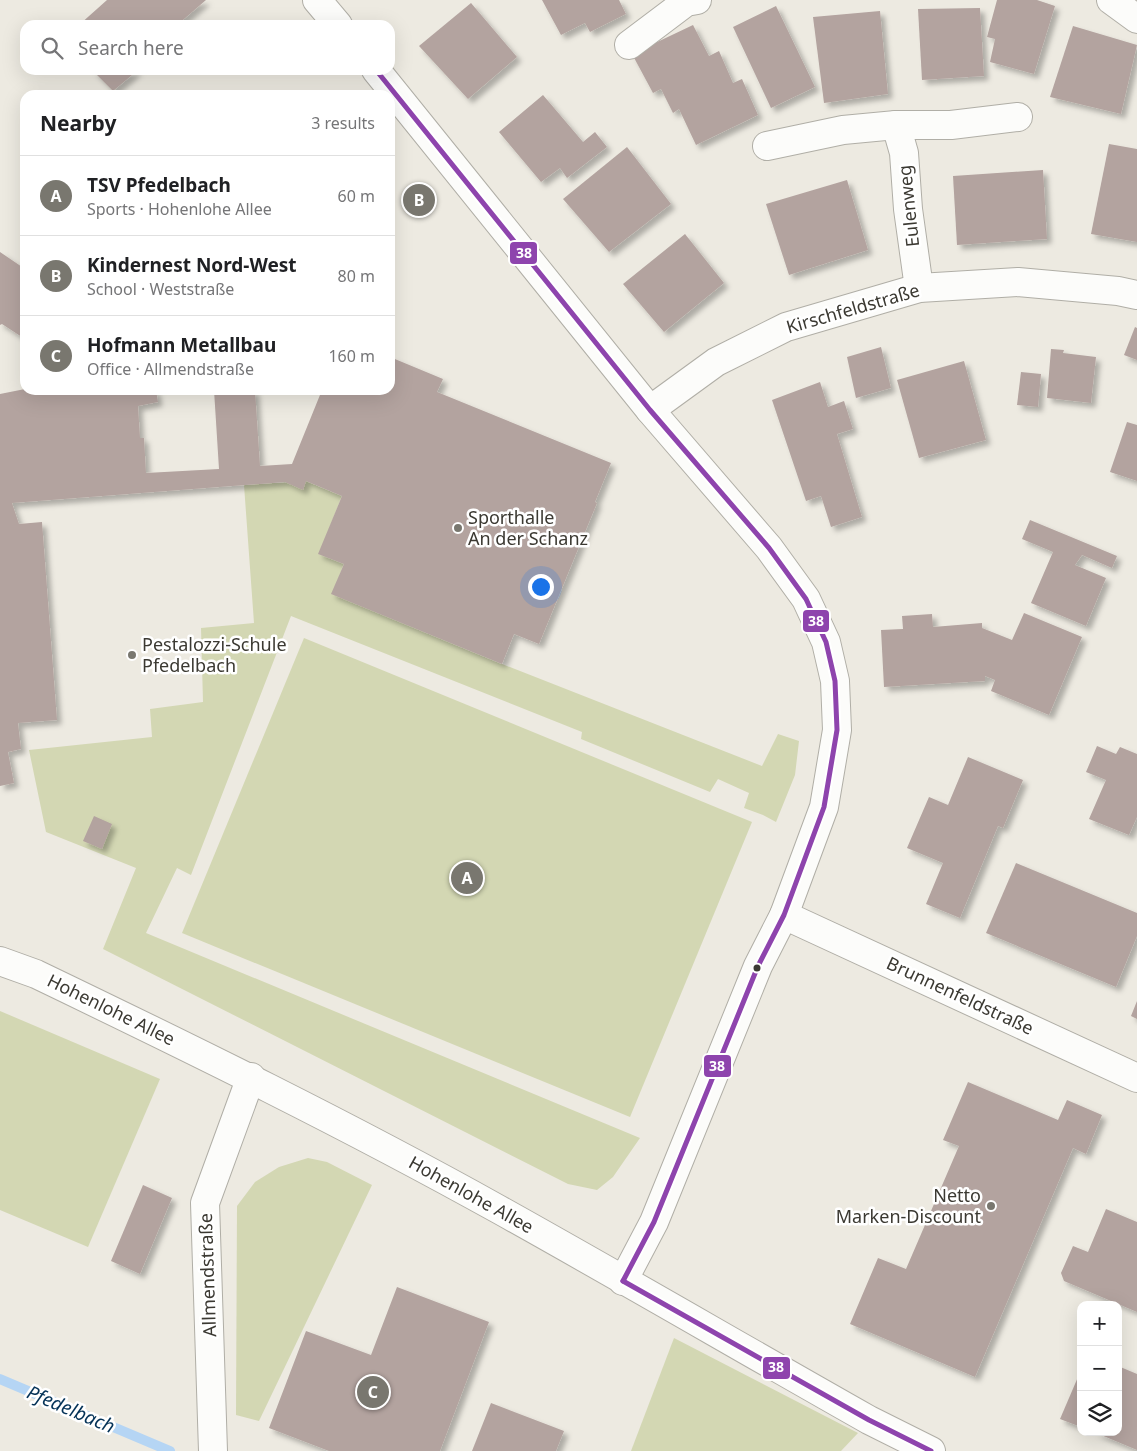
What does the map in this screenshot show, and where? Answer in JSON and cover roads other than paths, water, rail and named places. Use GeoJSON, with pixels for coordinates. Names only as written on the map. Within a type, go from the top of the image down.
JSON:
{"type":"FeatureCollection","features":[{"type":"Feature","properties":{"kind":"street"},"geometry":{"type":"LineString","coordinates":[[317,0],[334,20]]}},
{"type":"Feature","properties":{"kind":"street"},"geometry":{"type":"LineString","coordinates":[[629,45],[686,2],[697,0]]}},
{"type":"Feature","properties":{"kind":"street"},"geometry":{"type":"LineString","coordinates":[[1111,0],[1137,19]]}},
{"type":"Feature","properties":{"kind":"street"},"geometry":{"type":"LineString","coordinates":[[380,75],[392,90]]}},
{"type":"Feature","properties":{"kind":"street"},"geometry":{"type":"LineString","coordinates":[[395,94],[650,410],[769,548],[806,599],[826,642],[836,681],[837,730],[824,806],[784,915],[758,966],[654,1222],[623,1281]]}},
{"type":"Feature","properties":{"kind":"street"},"geometry":{"type":"LineString","coordinates":[[767,146],[843,130],[896,126],[951,125],[1018,118]]}},
{"type":"Feature","properties":{"kind":"street","name":"Eulenweg"},"geometry":{"type":"LineString","coordinates":[[896,126],[904,152],[908,210],[919,288]]}},
{"type":"Feature","properties":{"kind":"street","name":"Kirschfeldstraße"},"geometry":{"type":"LineString","coordinates":[[650,410],[716,362],[786,328],[919,288],[1018,282],[1118,291],[1137,295]]}},
{"type":"Feature","properties":{"kind":"street","name":"Brunnenfeldstraße"},"geometry":{"type":"LineString","coordinates":[[784,915],[1137,1078]]}},
{"type":"Feature","properties":{"kind":"street","name":"Hohenlohe Allee"},"geometry":{"type":"LineString","coordinates":[[0,961],[36,974],[250,1078],[498,1209],[869,1420],[931,1451]]}},
{"type":"Feature","properties":{"kind":"street","name":"Allmendstraße"},"geometry":{"type":"LineString","coordinates":[[213,1448],[205,1203],[250,1078]]}},
{"type":"Feature","properties":{"kind":"waterway","name":"Pfedelbach"},"geometry":{"type":"LineString","coordinates":[[0,1379],[170,1451]]}},
{"type":"Feature","properties":{"kind":"place","name":"Kindernest Nord-West"},"geometry":{"type":"Point","coordinates":[419,200]}},
{"type":"Feature","properties":{"kind":"place","name":"Sporthalle An der Schanz"},"geometry":{"type":"Point","coordinates":[458,528]}},
{"type":"Feature","properties":{"kind":"place","name":"Pestalozzi-Schule Pfedelbach"},"geometry":{"type":"Point","coordinates":[132,655]}},
{"type":"Feature","properties":{"kind":"place","name":"TSV Pfedelbach"},"geometry":{"type":"Point","coordinates":[467,878]}},
{"type":"Feature","properties":{"kind":"place","name":"Netto Marken-Discount"},"geometry":{"type":"Point","coordinates":[991,1206]}},
{"type":"Feature","properties":{"kind":"place","name":"Hofmann Metallbau"},"geometry":{"type":"Point","coordinates":[373,1392]}}]}
